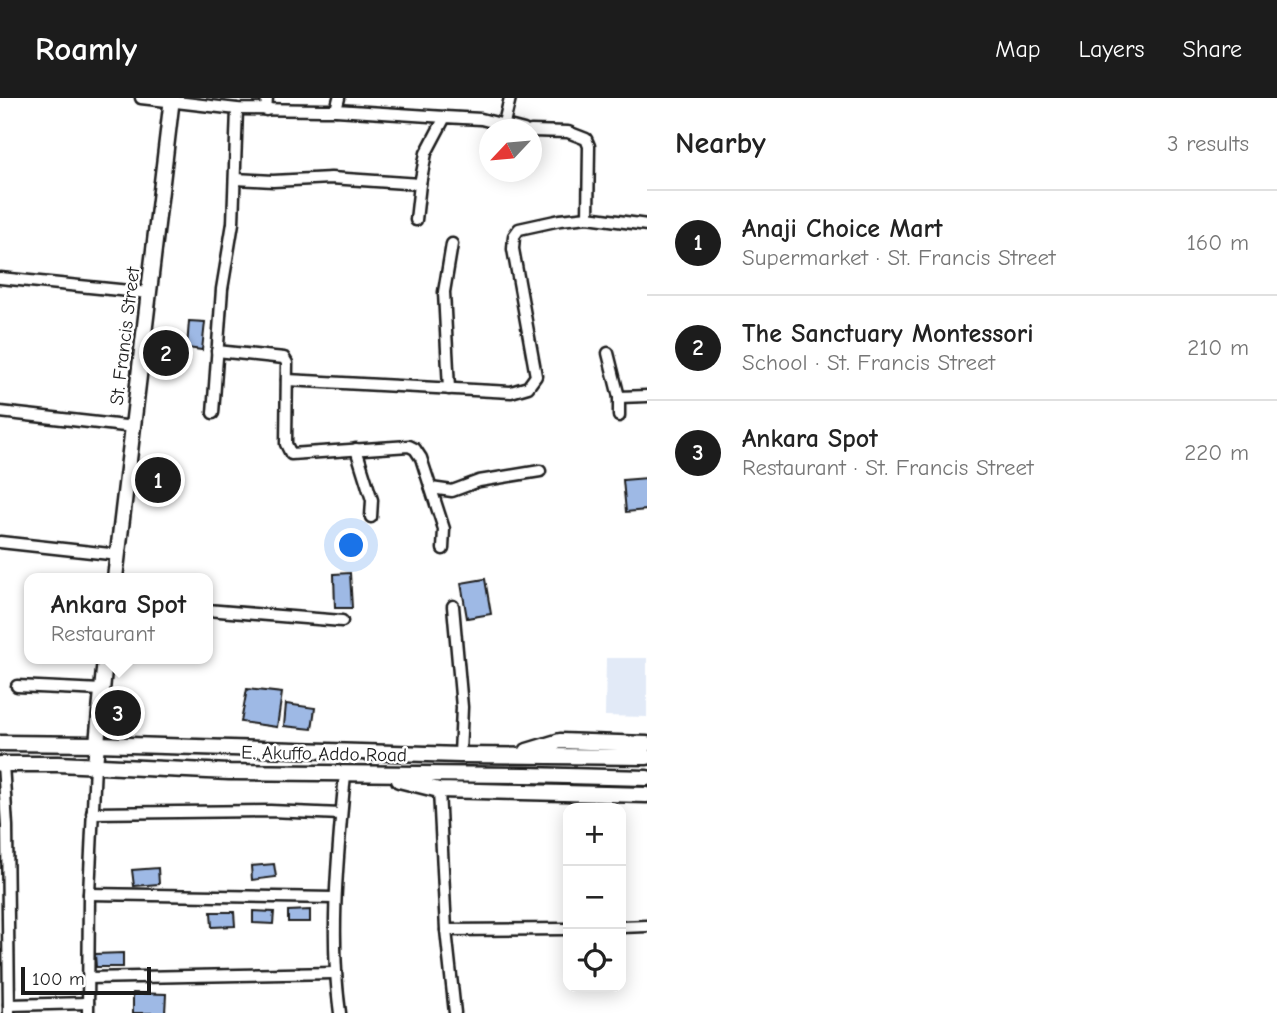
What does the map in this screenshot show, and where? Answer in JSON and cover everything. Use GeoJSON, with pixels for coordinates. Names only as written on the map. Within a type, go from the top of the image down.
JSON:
{"type":"FeatureCollection","features":[{"type":"Feature","properties":{"kind":"main road","name":"St. Francis Street"},"geometry":{"type":"LineString","coordinates":[[116,573],[172,99]]}},
{"type":"Feature","properties":{"kind":"main road"},"geometry":{"type":"LineString","coordinates":[[94,765],[105,664]]}},
{"type":"Feature","properties":{"kind":"main road"},"geometry":{"type":"LineString","coordinates":[[512,755],[560,741],[647,744]]}},
{"type":"Feature","properties":{"kind":"main road","name":"E. Akuffo Addo Road"},"geometry":{"type":"LineString","coordinates":[[0,743],[647,757]]}},
{"type":"Feature","properties":{"kind":"main road","name":"E. Akuffo Addo Road"},"geometry":{"type":"LineString","coordinates":[[2,764],[94,765],[229,772],[647,778]]}},
{"type":"Feature","properties":{"kind":"main road"},"geometry":{"type":"LineString","coordinates":[[374,775],[439,790],[647,795]]}},
{"type":"Feature","properties":{"kind":"street"},"geometry":{"type":"LineString","coordinates":[[141,98],[172,99],[237,109],[336,110],[479,120]]}},
{"type":"Feature","properties":{"kind":"street"},"geometry":{"type":"LineString","coordinates":[[266,110],[267,98]]}},
{"type":"Feature","properties":{"kind":"street"},"geometry":{"type":"LineString","coordinates":[[336,110],[339,98]]}},
{"type":"Feature","properties":{"kind":"street"},"geometry":{"type":"LineString","coordinates":[[505,119],[510,98]]}},
{"type":"Feature","properties":{"kind":"street"},"geometry":{"type":"LineString","coordinates":[[213,413],[222,289],[233,223],[237,109]]}},
{"type":"Feature","properties":{"kind":"street"},"geometry":{"type":"LineString","coordinates":[[416,220],[426,153],[445,117]]}},
{"type":"Feature","properties":{"kind":"street"},"geometry":{"type":"LineString","coordinates":[[542,131],[568,132],[586,139],[589,146],[588,217]]}},
{"type":"Feature","properties":{"kind":"street"},"geometry":{"type":"LineString","coordinates":[[235,179],[273,181],[331,178],[420,184]]}},
{"type":"Feature","properties":{"kind":"street"},"geometry":{"type":"LineString","coordinates":[[287,380],[510,391],[528,387],[536,376],[513,249],[514,236],[519,229],[588,217],[647,225]]}},
{"type":"Feature","properties":{"kind":"street"},"geometry":{"type":"LineString","coordinates":[[449,388],[444,292],[452,244]]}},
{"type":"Feature","properties":{"kind":"street"},"geometry":{"type":"LineString","coordinates":[[0,278],[149,293]]}},
{"type":"Feature","properties":{"kind":"street"},"geometry":{"type":"LineString","coordinates":[[217,351],[284,358],[287,363],[286,444],[291,454],[409,446],[415,449],[444,529],[443,548]]}},
{"type":"Feature","properties":{"kind":"street"},"geometry":{"type":"LineString","coordinates":[[608,353],[619,397],[619,416]]}},
{"type":"Feature","properties":{"kind":"street"},"geometry":{"type":"LineString","coordinates":[[619,397],[647,396]]}},
{"type":"Feature","properties":{"kind":"street"},"geometry":{"type":"LineString","coordinates":[[0,412],[134,427]]}},
{"type":"Feature","properties":{"kind":"street"},"geometry":{"type":"LineString","coordinates":[[356,449],[372,500],[371,517]]}},
{"type":"Feature","properties":{"kind":"street"},"geometry":{"type":"LineString","coordinates":[[431,488],[452,491],[479,481],[540,471]]}},
{"type":"Feature","properties":{"kind":"street"},"geometry":{"type":"LineString","coordinates":[[0,542],[119,555]]}},
{"type":"Feature","properties":{"kind":"street"},"geometry":{"type":"LineString","coordinates":[[453,606],[462,707],[460,755]]}},
{"type":"Feature","properties":{"kind":"street"},"geometry":{"type":"LineString","coordinates":[[213,610],[342,621]]}},
{"type":"Feature","properties":{"kind":"street"},"geometry":{"type":"LineString","coordinates":[[17,686],[102,690]]}},
{"type":"Feature","properties":{"kind":"street"},"geometry":{"type":"LineString","coordinates":[[2,764],[4,993],[9,1009],[88,1008],[94,765]]}},
{"type":"Feature","properties":{"kind":"street"},"geometry":{"type":"LineString","coordinates":[[340,1013],[334,973],[334,898],[345,774]]}},
{"type":"Feature","properties":{"kind":"street"},"geometry":{"type":"LineString","coordinates":[[439,790],[446,930],[454,1013]]}},
{"type":"Feature","properties":{"kind":"street"},"geometry":{"type":"LineString","coordinates":[[92,813],[270,811],[341,814]]}},
{"type":"Feature","properties":{"kind":"street"},"geometry":{"type":"LineString","coordinates":[[89,894],[334,898]]}},
{"type":"Feature","properties":{"kind":"street"},"geometry":{"type":"LineString","coordinates":[[626,927],[647,926]]}},
{"type":"Feature","properties":{"kind":"street"},"geometry":{"type":"LineString","coordinates":[[446,930],[563,929]]}},
{"type":"Feature","properties":{"kind":"street"},"geometry":{"type":"LineString","coordinates":[[88,978],[334,973]]}},
{"type":"Feature","properties":{"kind":"shaded area"},"geometry":{"type":"Polygon","coordinates":[[[606,658],[647,658],[647,717],[605,716],[606,658]]]}},
{"type":"Feature","properties":{"kind":"building"},"geometry":{"type":"Polygon","coordinates":[[[189,321],[205,322],[202,350],[187,348],[189,321]]]}},
{"type":"Feature","properties":{"kind":"building"},"geometry":{"type":"Polygon","coordinates":[[[647,478],[646,510],[626,512],[623,480],[647,478]]]}},
{"type":"Feature","properties":{"kind":"building"},"geometry":{"type":"Polygon","coordinates":[[[350,573],[352,608],[335,608],[334,574],[350,573]]]}},
{"type":"Feature","properties":{"kind":"building"},"geometry":{"type":"Polygon","coordinates":[[[485,579],[491,614],[467,618],[461,583],[485,579]]]}},
{"type":"Feature","properties":{"kind":"building"},"geometry":{"type":"Polygon","coordinates":[[[247,689],[282,693],[277,727],[241,722],[247,689]]]}},
{"type":"Feature","properties":{"kind":"building"},"geometry":{"type":"Polygon","coordinates":[[[286,704],[315,708],[312,729],[284,726],[286,704]]]}},
{"type":"Feature","properties":{"kind":"building"},"geometry":{"type":"Polygon","coordinates":[[[274,864],[276,877],[252,880],[251,866],[274,864]]]}},
{"type":"Feature","properties":{"kind":"building"},"geometry":{"type":"Polygon","coordinates":[[[158,868],[159,884],[134,886],[132,870],[158,868]]]}},
{"type":"Feature","properties":{"kind":"building"},"geometry":{"type":"Polygon","coordinates":[[[310,910],[310,922],[288,922],[288,911],[310,910]]]}},
{"type":"Feature","properties":{"kind":"building"},"geometry":{"type":"Polygon","coordinates":[[[253,911],[274,912],[273,924],[253,923],[253,911]]]}},
{"type":"Feature","properties":{"kind":"building"},"geometry":{"type":"Polygon","coordinates":[[[211,912],[234,912],[235,926],[212,927],[211,912]]]}},
{"type":"Feature","properties":{"kind":"building"},"geometry":{"type":"Polygon","coordinates":[[[123,953],[123,967],[96,967],[95,954],[123,953]]]}},
{"type":"Feature","properties":{"kind":"building"},"geometry":{"type":"Polygon","coordinates":[[[133,993],[166,994],[165,1013],[133,1013],[133,993]]]}},
{"type":"Feature","properties":{"kind":"place","name":"The Sanctuary Montessori"},"geometry":{"type":"Point","coordinates":[166,353]}},
{"type":"Feature","properties":{"kind":"place","name":"Anaji Choice Mart"},"geometry":{"type":"Point","coordinates":[158,480]}},
{"type":"Feature","properties":{"kind":"place","name":"Ankara Spot"},"geometry":{"type":"Point","coordinates":[118,713]}}]}
